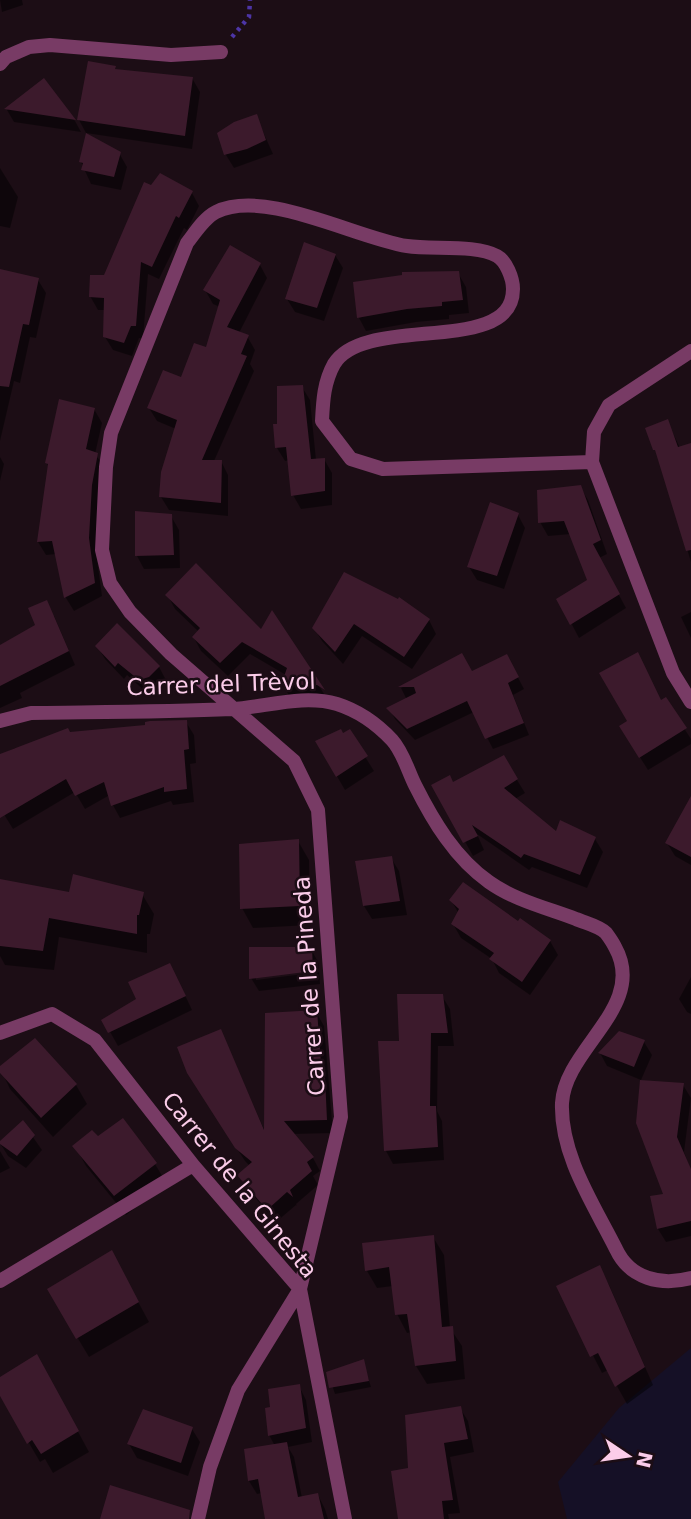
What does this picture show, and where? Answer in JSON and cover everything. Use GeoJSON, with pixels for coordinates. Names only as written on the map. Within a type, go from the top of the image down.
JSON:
{"type":"FeatureCollection","features":[{"type":"Feature","properties":{"kind":"street"},"geometry":{"type":"LineString","coordinates":[[0,64],[6,57],[29,47],[50,45],[171,55],[220,51]]}},
{"type":"Feature","properties":{"kind":"street","name":"Carrer de la Pineda"},"geometry":{"type":"LineString","coordinates":[[300,1289],[341,1118],[318,810],[294,761],[171,654],[130,612],[110,583],[102,550],[106,467],[111,433],[187,243],[215,212],[248,205],[279,209],[406,246],[476,250],[499,257],[509,271],[513,289],[507,309],[494,321],[477,327],[383,337],[354,348],[336,362],[324,386],[321,421],[351,459],[383,469],[592,462]]}},
{"type":"Feature","properties":{"kind":"street"},"geometry":{"type":"LineString","coordinates":[[691,351],[609,405],[594,432],[592,462],[673,673],[691,702]]}},
{"type":"Feature","properties":{"kind":"street","name":"Carrer del Trèvol"},"geometry":{"type":"LineString","coordinates":[[0,721],[31,713],[233,709],[307,700],[335,703],[362,714],[394,742],[444,837],[465,861],[489,883],[516,897],[606,933],[617,950],[623,973],[620,991],[612,1013],[584,1049],[569,1080],[562,1102],[565,1136],[582,1181],[620,1257],[643,1278],[667,1283],[691,1278]]}},
{"type":"Feature","properties":{"kind":"street","name":"Carrer de la Ginesta"},"geometry":{"type":"LineString","coordinates":[[0,1033],[52,1014],[95,1040],[193,1165],[300,1289],[345,1519]]}},
{"type":"Feature","properties":{"kind":"street"},"geometry":{"type":"LineString","coordinates":[[0,1280],[193,1165]]}},
{"type":"Feature","properties":{"kind":"street"},"geometry":{"type":"LineString","coordinates":[[198,1519],[210,1467],[238,1390],[300,1289]]}},
{"type":"Feature","properties":{"kind":"path"},"geometry":{"type":"LineString","coordinates":[[220,51],[249,17],[250,0]]}},
{"type":"Feature","properties":{"kind":"shaded area"},"geometry":{"type":"Polygon","coordinates":[[[691,1348],[691,1519],[567,1519],[558,1482],[619,1408],[691,1348]]]}},
{"type":"Feature","properties":{"kind":"building"},"geometry":{"type":"Polygon","coordinates":[[[88,61],[116,66],[115,69],[193,77],[185,136],[77,120],[88,61]]]}},
{"type":"Feature","properties":{"kind":"building"},"geometry":{"type":"Polygon","coordinates":[[[44,78],[76,120],[4,109],[44,78]]]}},
{"type":"Feature","properties":{"kind":"building"},"geometry":{"type":"Polygon","coordinates":[[[257,114],[266,140],[224,155],[217,133],[234,122],[257,114]]]}},
{"type":"Feature","properties":{"kind":"building"},"geometry":{"type":"Polygon","coordinates":[[[86,133],[121,152],[114,177],[81,170],[83,163],[79,162],[86,133]]]}},
{"type":"Feature","properties":{"kind":"building"},"geometry":{"type":"Polygon","coordinates":[[[160,173],[193,191],[179,218],[176,216],[152,267],[141,262],[136,326],[131,326],[124,343],[103,337],[104,298],[89,297],[90,275],[104,275],[144,182],[151,185],[160,173]]]}},
{"type":"Feature","properties":{"kind":"building"},"geometry":{"type":"Polygon","coordinates":[[[304,242],[336,254],[317,308],[285,299],[304,242]]]}},
{"type":"Feature","properties":{"kind":"building"},"geometry":{"type":"Polygon","coordinates":[[[230,245],[261,263],[227,327],[249,335],[241,354],[247,356],[202,460],[222,460],[221,503],[159,497],[161,472],[177,420],[147,408],[163,370],[181,377],[194,343],[206,347],[220,300],[203,290],[230,245]]]}},
{"type":"Feature","properties":{"kind":"building"},"geometry":{"type":"Polygon","coordinates":[[[0,269],[39,278],[29,325],[23,324],[9,387],[0,386],[0,269]]]}},
{"type":"Feature","properties":{"kind":"building"},"geometry":{"type":"Polygon","coordinates":[[[459,271],[463,300],[442,302],[442,306],[357,318],[353,282],[402,275],[402,272],[459,271]]]}},
{"type":"Feature","properties":{"kind":"building"},"geometry":{"type":"Polygon","coordinates":[[[303,385],[311,459],[325,458],[325,491],[291,496],[286,447],[275,448],[273,424],[277,424],[277,386],[303,385]]]}},
{"type":"Feature","properties":{"kind":"building"},"geometry":{"type":"Polygon","coordinates":[[[59,399],[95,408],[86,449],[98,453],[92,485],[89,538],[95,583],[64,598],[52,541],[37,542],[48,464],[45,463],[59,399]]]}},
{"type":"Feature","properties":{"kind":"building"},"geometry":{"type":"Polygon","coordinates":[[[668,419],[678,447],[691,443],[691,550],[686,551],[655,450],[645,428],[668,419]]]}},
{"type":"Feature","properties":{"kind":"building"},"geometry":{"type":"Polygon","coordinates":[[[581,485],[601,540],[593,544],[620,594],[570,625],[556,599],[587,580],[564,521],[538,523],[537,490],[581,485]]]}},
{"type":"Feature","properties":{"kind":"building"},"geometry":{"type":"Polygon","coordinates":[[[490,502],[519,513],[497,576],[467,567],[490,502]]]}},
{"type":"Feature","properties":{"kind":"building"},"geometry":{"type":"Polygon","coordinates":[[[135,511],[172,514],[174,555],[135,556],[135,511]]]}},
{"type":"Feature","properties":{"kind":"building"},"geometry":{"type":"Polygon","coordinates":[[[196,563],[261,629],[272,610],[325,690],[317,685],[281,685],[287,668],[242,642],[220,663],[192,637],[200,628],[165,595],[196,563]]]}},
{"type":"Feature","properties":{"kind":"building"},"geometry":{"type":"Polygon","coordinates":[[[344,572],[398,599],[399,597],[430,619],[404,657],[354,624],[335,652],[312,628],[344,572]]]}},
{"type":"Feature","properties":{"kind":"building"},"geometry":{"type":"Polygon","coordinates":[[[47,600],[69,651],[0,686],[0,645],[35,625],[28,608],[47,600]]]}},
{"type":"Feature","properties":{"kind":"building"},"geometry":{"type":"Polygon","coordinates":[[[117,623],[160,666],[149,677],[139,680],[118,663],[115,667],[95,646],[117,623]]]}},
{"type":"Feature","properties":{"kind":"building"},"geometry":{"type":"Polygon","coordinates":[[[638,652],[661,700],[666,697],[687,728],[639,758],[619,726],[627,721],[599,673],[638,652]]]}},
{"type":"Feature","properties":{"kind":"building"},"geometry":{"type":"Polygon","coordinates":[[[462,653],[472,671],[507,654],[519,677],[508,683],[524,723],[485,739],[467,701],[407,729],[386,708],[416,693],[414,687],[398,687],[462,653]]]}},
{"type":"Feature","properties":{"kind":"building"},"geometry":{"type":"Polygon","coordinates":[[[187,720],[189,749],[184,750],[187,789],[164,792],[164,787],[111,806],[104,782],[75,796],[66,779],[0,818],[0,754],[68,728],[70,732],[145,725],[145,722],[150,721],[187,720]]]}},
{"type":"Feature","properties":{"kind":"building"},"geometry":{"type":"Polygon","coordinates":[[[341,729],[343,733],[350,729],[368,756],[336,777],[315,741],[341,729]]]}},
{"type":"Feature","properties":{"kind":"building"},"geometry":{"type":"Polygon","coordinates":[[[504,755],[518,779],[504,788],[556,831],[560,820],[596,837],[580,875],[524,854],[521,858],[472,825],[478,836],[463,843],[431,785],[450,775],[453,782],[504,755]]]}},
{"type":"Feature","properties":{"kind":"building"},"geometry":{"type":"Polygon","coordinates":[[[691,796],[691,857],[665,843],[691,796]]]}},
{"type":"Feature","properties":{"kind":"building"},"geometry":{"type":"Polygon","coordinates":[[[299,839],[300,906],[240,909],[239,844],[299,839]]]}},
{"type":"Feature","properties":{"kind":"building"},"geometry":{"type":"Polygon","coordinates":[[[392,856],[400,901],[363,906],[355,861],[392,856]]]}},
{"type":"Feature","properties":{"kind":"building"},"geometry":{"type":"Polygon","coordinates":[[[73,874],[144,892],[137,915],[137,934],[49,918],[43,951],[0,946],[0,879],[69,892],[73,874]]]}},
{"type":"Feature","properties":{"kind":"building"},"geometry":{"type":"Polygon","coordinates":[[[463,882],[518,921],[520,918],[551,940],[522,982],[489,959],[494,953],[451,924],[459,909],[449,900],[463,882]]]}},
{"type":"Feature","properties":{"kind":"building"},"geometry":{"type":"Polygon","coordinates":[[[249,947],[312,947],[313,971],[249,979],[249,947]]]}},
{"type":"Feature","properties":{"kind":"building"},"geometry":{"type":"Polygon","coordinates":[[[170,963],[186,996],[108,1033],[101,1020],[136,999],[128,982],[170,963]]]}},
{"type":"Feature","properties":{"kind":"building"},"geometry":{"type":"Polygon","coordinates":[[[397,994],[443,994],[448,1033],[431,1033],[430,1106],[436,1106],[438,1147],[384,1151],[378,1041],[399,1041],[397,994]]]}},
{"type":"Feature","properties":{"kind":"building"},"geometry":{"type":"Polygon","coordinates":[[[317,1010],[327,1120],[284,1121],[314,1157],[307,1162],[312,1171],[290,1190],[293,1197],[287,1192],[267,1210],[237,1175],[252,1162],[235,1148],[187,1073],[177,1047],[221,1029],[264,1130],[265,1013],[317,1010]]]}},
{"type":"Feature","properties":{"kind":"building"},"geometry":{"type":"Polygon","coordinates":[[[619,1031],[645,1040],[634,1067],[598,1053],[619,1031]]]}},
{"type":"Feature","properties":{"kind":"building"},"geometry":{"type":"Polygon","coordinates":[[[35,1038],[77,1084],[41,1118],[0,1073],[0,1066],[35,1038]]]}},
{"type":"Feature","properties":{"kind":"building"},"geometry":{"type":"Polygon","coordinates":[[[640,1080],[684,1083],[677,1137],[691,1169],[691,1221],[657,1229],[650,1196],[663,1194],[636,1123],[640,1080]]]}},
{"type":"Feature","properties":{"kind":"building"},"geometry":{"type":"Polygon","coordinates":[[[123,1118],[157,1163],[114,1196],[72,1146],[92,1130],[98,1136],[123,1118]]]}},
{"type":"Feature","properties":{"kind":"building"},"geometry":{"type":"Polygon","coordinates":[[[23,1120],[35,1135],[17,1156],[0,1144],[0,1141],[23,1120]]]}},
{"type":"Feature","properties":{"kind":"building"},"geometry":{"type":"Polygon","coordinates":[[[434,1235],[442,1327],[453,1326],[456,1361],[415,1366],[407,1314],[395,1315],[389,1267],[365,1271],[362,1243],[434,1235]]]}},
{"type":"Feature","properties":{"kind":"building"},"geometry":{"type":"Polygon","coordinates":[[[112,1250],[139,1302],[76,1339],[47,1289],[112,1250]]]}},
{"type":"Feature","properties":{"kind":"building"},"geometry":{"type":"Polygon","coordinates":[[[600,1265],[645,1367],[615,1387],[598,1353],[590,1357],[556,1286],[600,1265]]]}},
{"type":"Feature","properties":{"kind":"building"},"geometry":{"type":"Polygon","coordinates":[[[37,1354],[79,1431],[41,1454],[32,1440],[27,1444],[0,1396],[0,1377],[37,1354]]]}},
{"type":"Feature","properties":{"kind":"building"},"geometry":{"type":"Polygon","coordinates":[[[364,1359],[369,1381],[329,1388],[326,1372],[364,1359]]]}},
{"type":"Feature","properties":{"kind":"building"},"geometry":{"type":"Polygon","coordinates":[[[300,1384],[306,1428],[268,1436],[265,1408],[270,1407],[268,1389],[300,1384]]]}},
{"type":"Feature","properties":{"kind":"building"},"geometry":{"type":"Polygon","coordinates":[[[461,1406],[468,1439],[444,1443],[453,1500],[442,1501],[444,1519],[398,1519],[391,1471],[408,1468],[405,1415],[461,1406]]]}},
{"type":"Feature","properties":{"kind":"building"},"geometry":{"type":"Polygon","coordinates":[[[143,1409],[193,1427],[181,1463],[127,1444],[143,1409]]]}},
{"type":"Feature","properties":{"kind":"building"},"geometry":{"type":"Polygon","coordinates":[[[287,1442],[298,1497],[318,1493],[324,1519],[265,1519],[258,1479],[248,1481],[244,1449],[287,1442]]]}},
{"type":"Feature","properties":{"kind":"building"},"geometry":{"type":"Polygon","coordinates":[[[110,1485],[190,1510],[189,1519],[100,1519],[110,1485]]]}}]}
